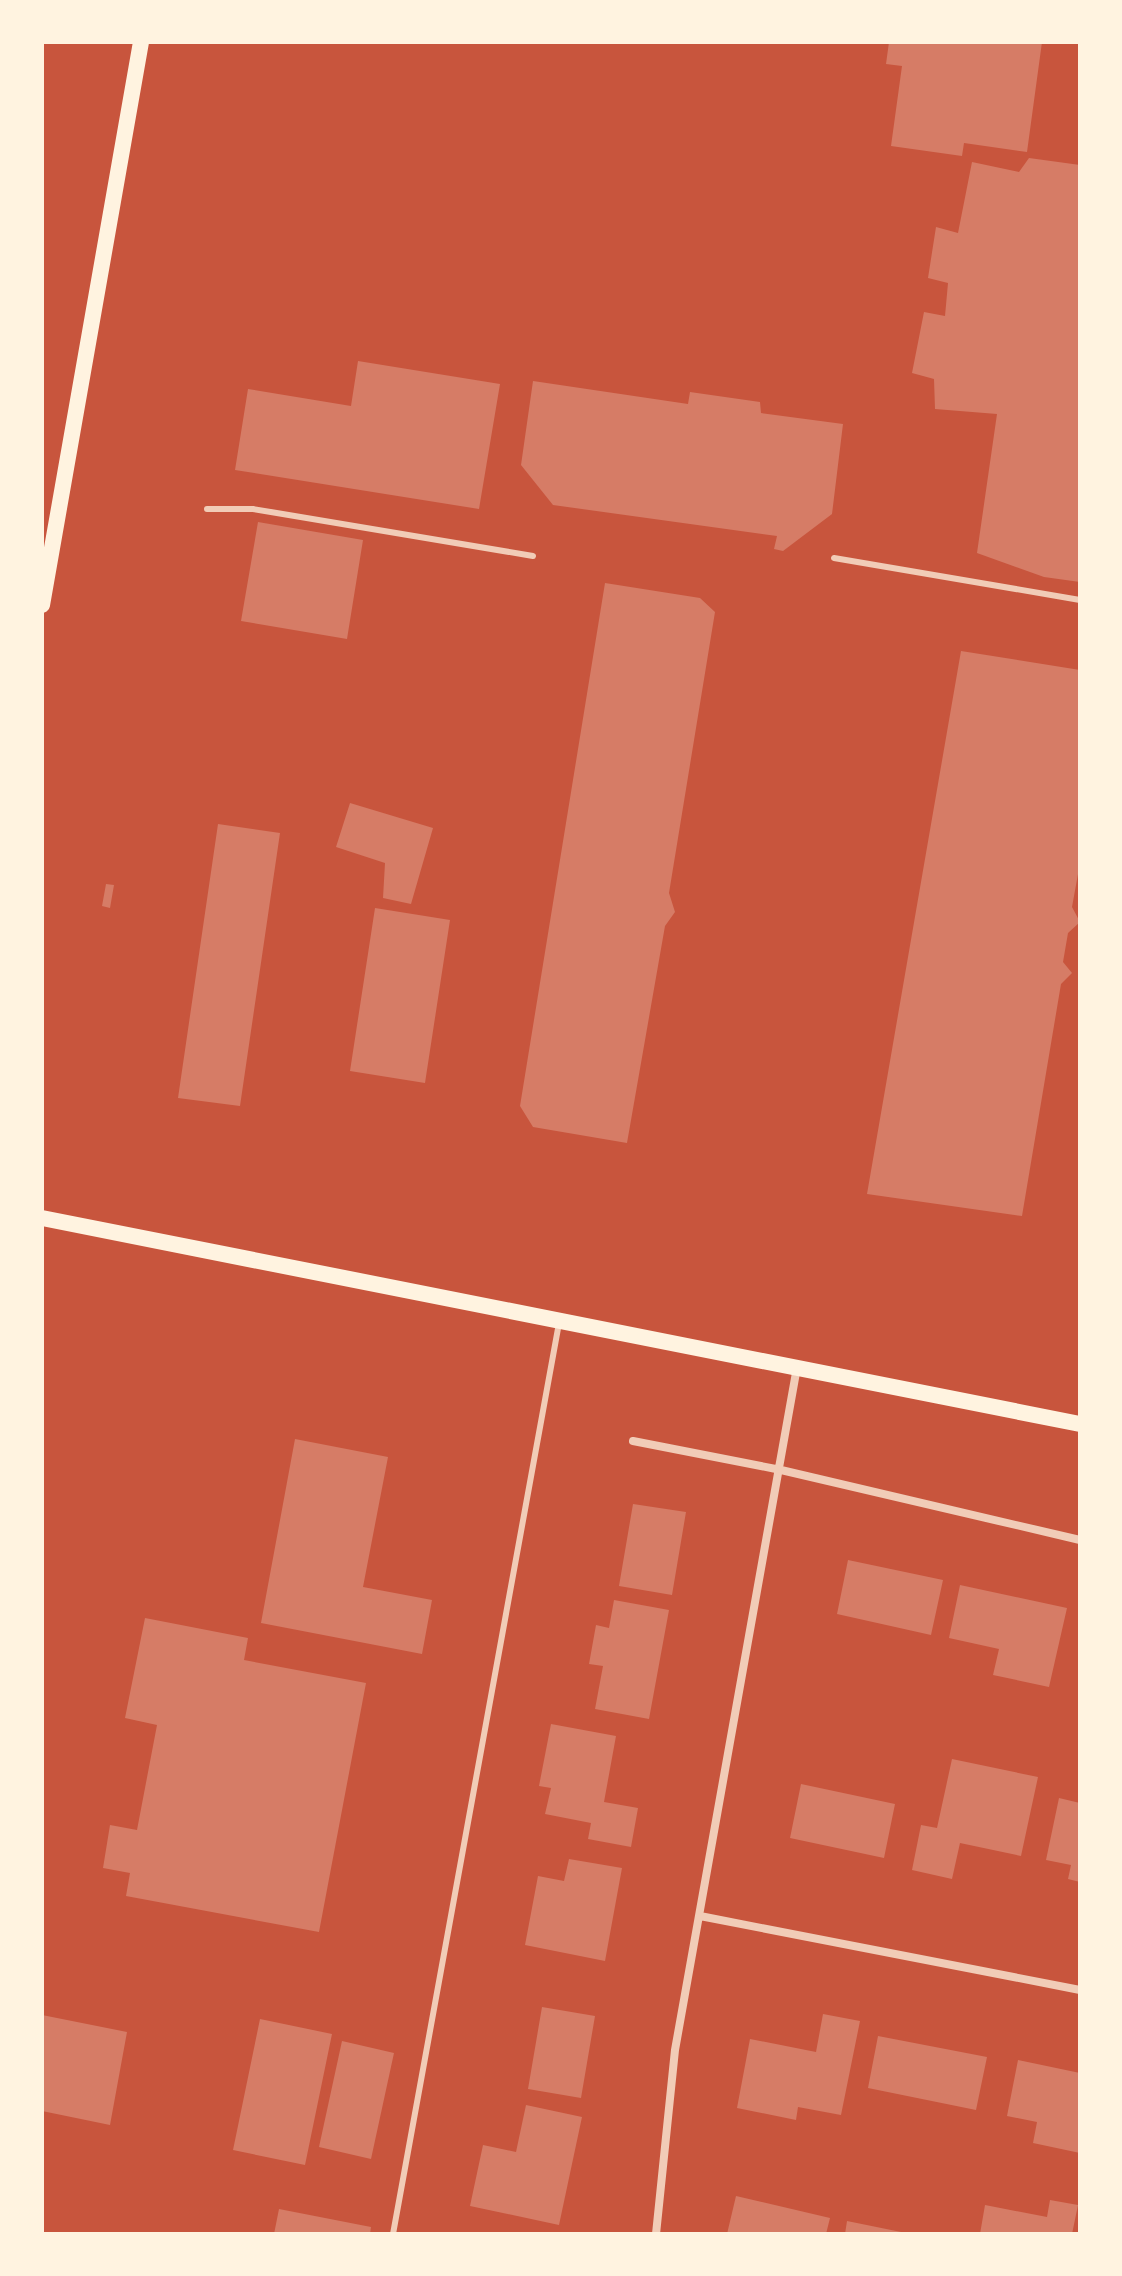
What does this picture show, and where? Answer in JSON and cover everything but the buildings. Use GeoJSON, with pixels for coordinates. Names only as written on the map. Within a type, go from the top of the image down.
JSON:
{"type":"FeatureCollection","features":[{"type":"Feature","properties":{"kind":"main road"},"geometry":{"type":"LineString","coordinates":[[42,605],[141,42]]}},
{"type":"Feature","properties":{"kind":"main road"},"geometry":{"type":"LineString","coordinates":[[42,1218],[1080,1424]]}},
{"type":"Feature","properties":{"kind":"street"},"geometry":{"type":"LineString","coordinates":[[656,2234],[675,2050],[781,1470],[797,1366]]}},
{"type":"Feature","properties":{"kind":"street"},"geometry":{"type":"LineString","coordinates":[[633,1441],[781,1470],[1080,1540]]}},
{"type":"Feature","properties":{"kind":"street"},"geometry":{"type":"LineString","coordinates":[[700,1916],[1080,1990]]}},
{"type":"Feature","properties":{"kind":"lane"},"geometry":{"type":"LineString","coordinates":[[207,509],[253,509],[533,556]]}},
{"type":"Feature","properties":{"kind":"lane"},"geometry":{"type":"LineString","coordinates":[[834,558],[1080,600]]}},
{"type":"Feature","properties":{"kind":"lane"},"geometry":{"type":"LineString","coordinates":[[393,2234],[560,1319]]}}]}
